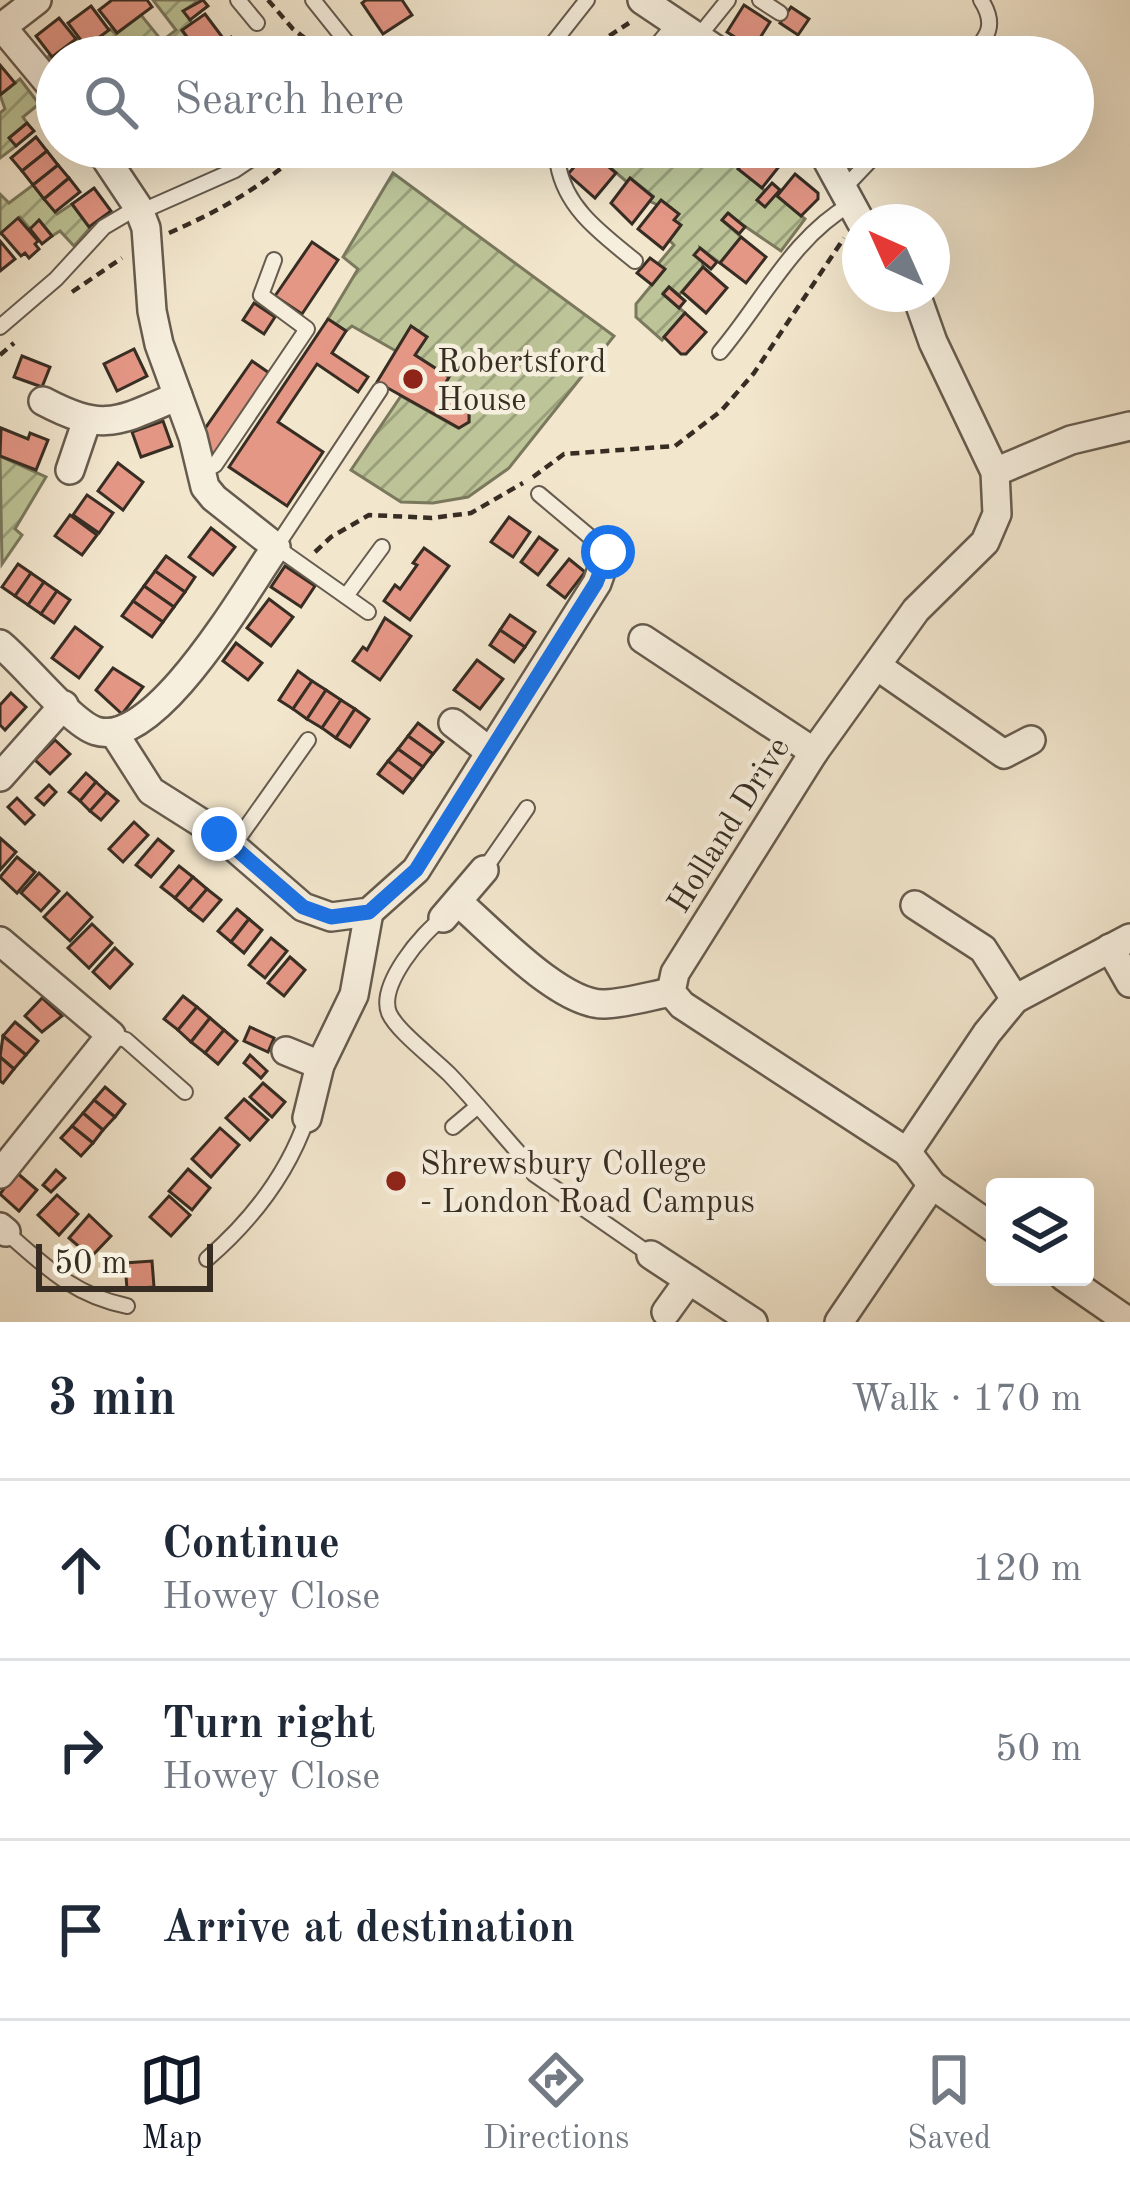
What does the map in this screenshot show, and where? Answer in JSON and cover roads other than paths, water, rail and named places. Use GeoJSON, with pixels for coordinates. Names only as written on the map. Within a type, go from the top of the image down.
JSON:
{"type":"FeatureCollection","features":[{"type":"Feature","properties":{"kind":"street"},"geometry":{"type":"LineString","coordinates":[[36,68],[1,27],[37,0]]}},
{"type":"Feature","properties":{"kind":"street"},"geometry":{"type":"LineString","coordinates":[[642,0],[698,36]]}},
{"type":"Feature","properties":{"kind":"street"},"geometry":{"type":"LineString","coordinates":[[0,644],[81,724],[114,733],[139,722],[176,690],[276,547],[214,498],[199,473],[193,437],[152,311],[147,242],[139,210],[112,168]]}},
{"type":"Feature","properties":{"kind":"street"},"geometry":{"type":"LineString","coordinates":[[832,168],[851,204]]}},
{"type":"Feature","properties":{"kind":"street"},"geometry":{"type":"LineString","coordinates":[[922,312],[995,472],[1071,440],[1130,426]]}},
{"type":"Feature","properties":{"kind":"street"},"geometry":{"type":"LineString","coordinates":[[43,401],[106,423],[178,396]]}},
{"type":"Feature","properties":{"kind":"street"},"geometry":{"type":"LineString","coordinates":[[70,470],[88,420]]}},
{"type":"Feature","properties":{"kind":"street","name":"Holland Drive"},"geometry":{"type":"LineString","coordinates":[[671,992],[675,974],[814,752],[916,610],[985,542],[997,514],[995,472]]}},
{"type":"Feature","properties":{"kind":"street"},"geometry":{"type":"LineString","coordinates":[[114,733],[151,791],[232,846],[303,907],[331,917],[369,912],[416,870],[596,583],[608,552]]}},
{"type":"Feature","properties":{"kind":"street"},"geometry":{"type":"LineString","coordinates":[[643,639],[814,752]]}},
{"type":"Feature","properties":{"kind":"street"},"geometry":{"type":"LineString","coordinates":[[877,666],[1004,754],[1031,740]]}},
{"type":"Feature","properties":{"kind":"street"},"geometry":{"type":"LineString","coordinates":[[0,777],[64,705]]}},
{"type":"Feature","properties":{"kind":"street"},"geometry":{"type":"LineString","coordinates":[[453,722],[489,751]]}},
{"type":"Feature","properties":{"kind":"street"},"geometry":{"type":"LineString","coordinates":[[484,870],[451,910],[551,982],[601,1005],[671,992],[682,1005],[908,1152],[932,1185],[986,1223]]}},
{"type":"Feature","properties":{"kind":"street"},"geometry":{"type":"LineString","coordinates":[[914,905],[983,949],[1015,999]]}},
{"type":"Feature","properties":{"kind":"street"},"geometry":{"type":"LineString","coordinates":[[307,1118],[320,1065],[354,995],[369,912]]}},
{"type":"Feature","properties":{"kind":"street"},"geometry":{"type":"LineString","coordinates":[[0,941],[111,1035],[0,1174]]}},
{"type":"Feature","properties":{"kind":"street"},"geometry":{"type":"LineString","coordinates":[[908,1152],[1015,999],[1120,943],[1130,983]]}},
{"type":"Feature","properties":{"kind":"street"},"geometry":{"type":"LineString","coordinates":[[286,1051],[320,1065]]}},
{"type":"Feature","properties":{"kind":"street"},"geometry":{"type":"LineString","coordinates":[[839,1322],[932,1185]]}},
{"type":"Feature","properties":{"kind":"street"},"geometry":{"type":"LineString","coordinates":[[651,1255],[753,1322]]}},
{"type":"Feature","properties":{"kind":"street"},"geometry":{"type":"LineString","coordinates":[[666,1312],[688,1280]]}},
{"type":"Feature","properties":{"kind":"street"},"geometry":{"type":"LineString","coordinates":[[1077,1286],[1129,1322]]}},
{"type":"Feature","properties":{"kind":"lane"},"geometry":{"type":"LineString","coordinates":[[238,0],[257,23]]}},
{"type":"Feature","properties":{"kind":"lane"},"geometry":{"type":"LineString","coordinates":[[313,0],[342,36]]}},
{"type":"Feature","properties":{"kind":"lane"},"geometry":{"type":"LineString","coordinates":[[559,36],[587,0]]}},
{"type":"Feature","properties":{"kind":"lane"},"geometry":{"type":"LineString","coordinates":[[678,36],[728,0]]}},
{"type":"Feature","properties":{"kind":"lane"},"geometry":{"type":"LineString","coordinates":[[760,0],[780,13]]}},
{"type":"Feature","properties":{"kind":"lane"},"geometry":{"type":"LineString","coordinates":[[981,0],[991,20],[989,36]]}},
{"type":"Feature","properties":{"kind":"lane"},"geometry":{"type":"LineString","coordinates":[[0,327],[56,279],[104,226],[239,168]]}},
{"type":"Feature","properties":{"kind":"lane"},"geometry":{"type":"LineString","coordinates":[[559,168],[562,186],[599,232],[635,261]]}},
{"type":"Feature","properties":{"kind":"lane"},"geometry":{"type":"LineString","coordinates":[[854,204],[872,168]]}},
{"type":"Feature","properties":{"kind":"lane"},"geometry":{"type":"LineString","coordinates":[[720,352],[804,238],[823,220],[842,212]]}},
{"type":"Feature","properties":{"kind":"lane"},"geometry":{"type":"LineString","coordinates":[[199,473],[215,465],[308,329],[261,295],[274,260]]}},
{"type":"Feature","properties":{"kind":"lane"},"geometry":{"type":"LineString","coordinates":[[368,612],[276,547],[380,390]]}},
{"type":"Feature","properties":{"kind":"lane"},"geometry":{"type":"LineString","coordinates":[[539,494],[608,552]]}},
{"type":"Feature","properties":{"kind":"lane"},"geometry":{"type":"LineString","coordinates":[[346,596],[382,548]]}},
{"type":"Feature","properties":{"kind":"lane"},"geometry":{"type":"LineString","coordinates":[[232,846],[308,740]]}},
{"type":"Feature","properties":{"kind":"lane"},"geometry":{"type":"LineString","coordinates":[[484,870],[527,808]]}},
{"type":"Feature","properties":{"kind":"lane"},"geometry":{"type":"LineString","coordinates":[[451,910],[427,930],[397,972],[387,1002],[390,1016],[518,1152]]}},
{"type":"Feature","properties":{"kind":"lane"},"geometry":{"type":"LineString","coordinates":[[111,1035],[126,1040],[185,1092]]}},
{"type":"Feature","properties":{"kind":"lane"},"geometry":{"type":"LineString","coordinates":[[453,1127],[478,1106]]}},
{"type":"Feature","properties":{"kind":"lane"},"geometry":{"type":"LineString","coordinates":[[207,1259],[240,1231],[296,1150],[307,1118]]}},
{"type":"Feature","properties":{"kind":"lane"},"geometry":{"type":"LineString","coordinates":[[535,1174],[651,1255]]}},
{"type":"Feature","properties":{"kind":"lane"},"geometry":{"type":"LineString","coordinates":[[3,1229],[51,1272],[92,1298],[127,1306]]}},
{"type":"Feature","properties":{"kind":"place","name":"Robertsford House"},"geometry":{"type":"Point","coordinates":[413,379]}},
{"type":"Feature","properties":{"kind":"place","name":"Shrewsbury College - London Road Campus"},"geometry":{"type":"Point","coordinates":[396,1181]}}]}
